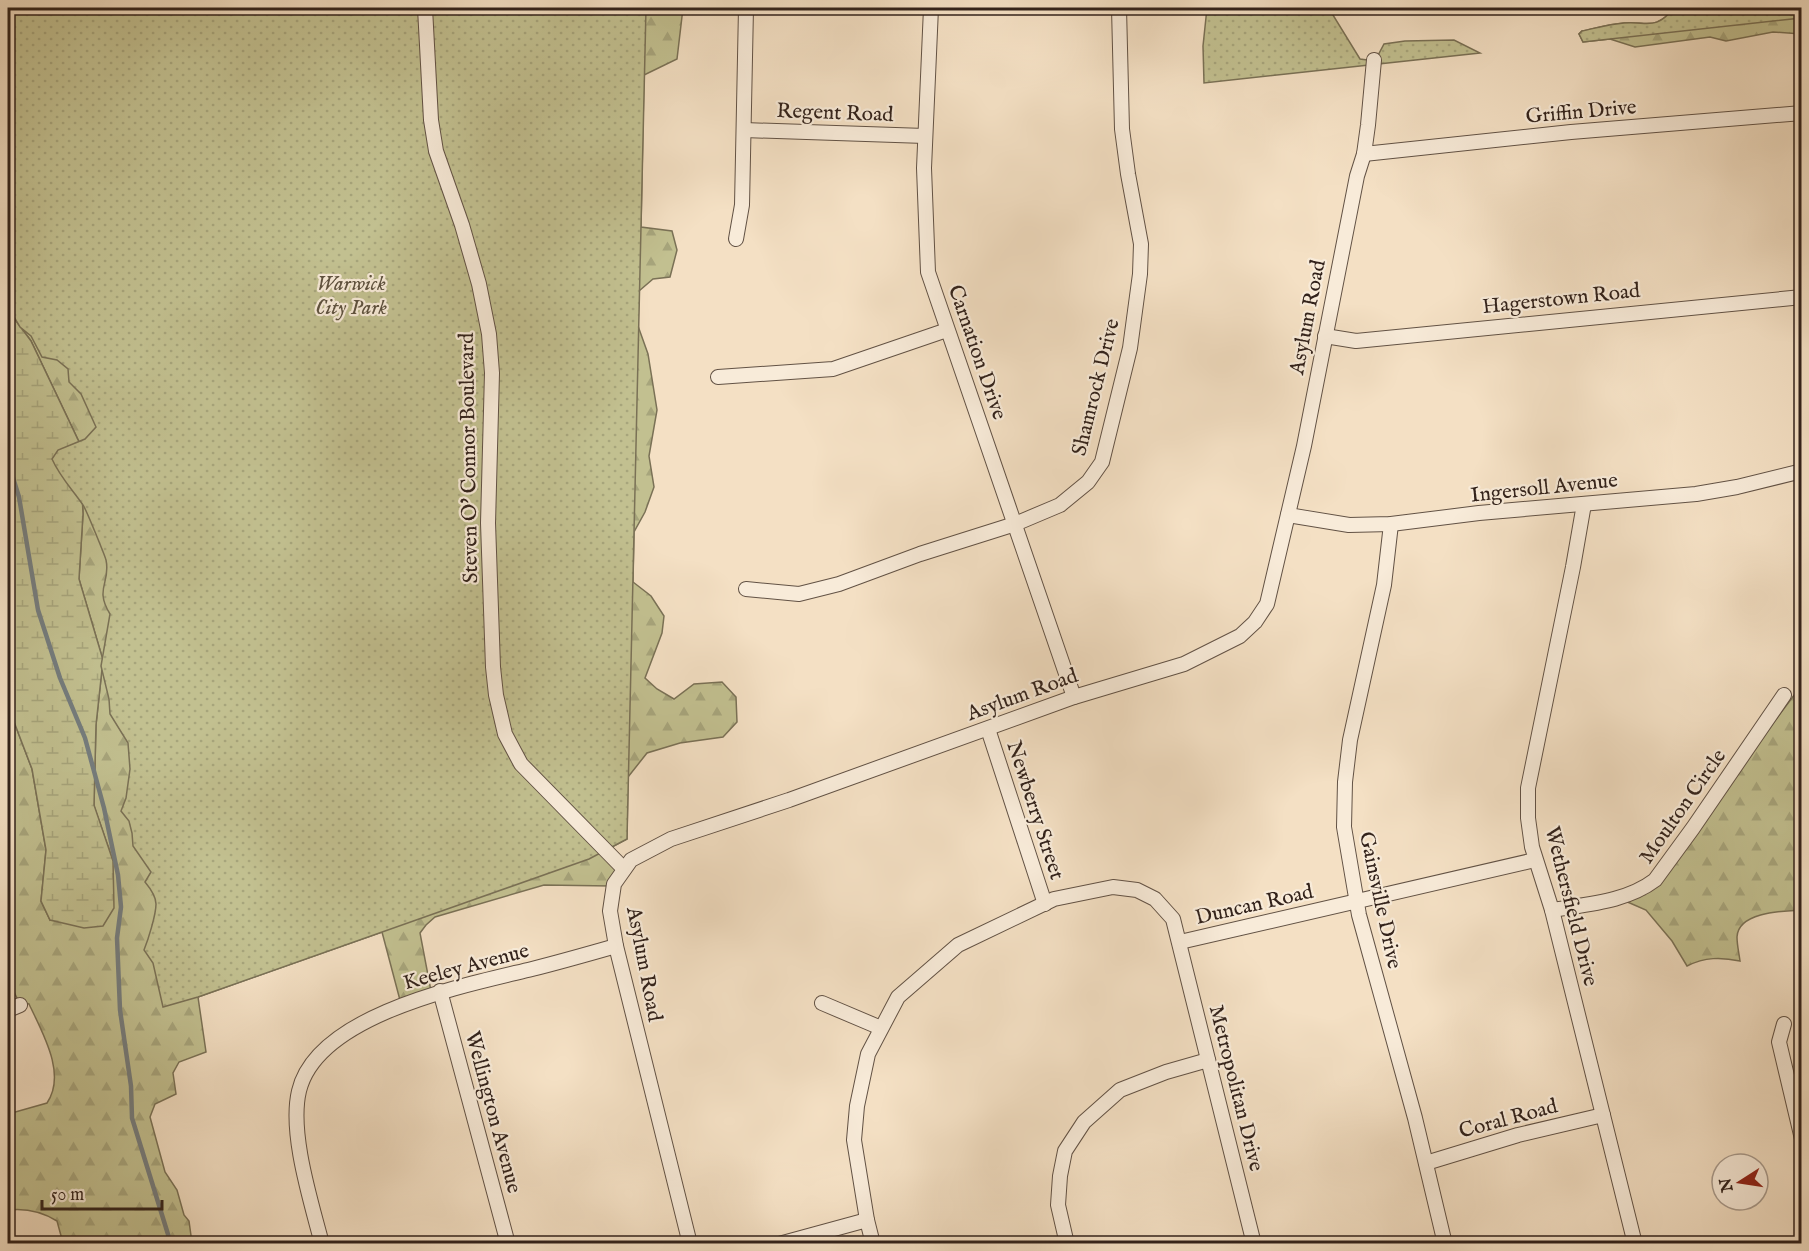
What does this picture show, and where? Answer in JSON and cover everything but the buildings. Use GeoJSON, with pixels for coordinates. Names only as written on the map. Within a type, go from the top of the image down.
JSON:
{"type":"FeatureCollection","features":[{"type":"Feature","properties":{"kind":"street","name":"Steven O' Connor Boulevard"},"geometry":{"type":"LineString","coordinates":[[425,8],[430,120],[436,151],[462,225],[479,284],[489,334],[492,373],[488,523],[493,667],[496,695],[505,734],[521,764],[624,869]]}},
{"type":"Feature","properties":{"kind":"street"},"geometry":{"type":"LineString","coordinates":[[736,239],[742,205],[746,8]]}},
{"type":"Feature","properties":{"kind":"street","name":"Carnation Drive"},"geometry":{"type":"LineString","coordinates":[[931,8],[924,168],[928,272],[1074,697]]}},
{"type":"Feature","properties":{"kind":"street","name":"Shamrock Drive"},"geometry":{"type":"LineString","coordinates":[[746,589],[799,594],[838,584],[920,554],[1015,524],[1060,505],[1088,482],[1102,462],[1130,348],[1140,274],[1141,244],[1122,129],[1119,8]]}},
{"type":"Feature","properties":{"kind":"street","name":"Asylum Road"},"geometry":{"type":"LineString","coordinates":[[690,1244],[616,946],[610,911],[614,884],[631,860],[670,839],[789,800],[1074,697],[1184,664],[1240,636],[1255,622],[1267,604],[1304,446],[1357,176],[1364,154],[1374,60]]}},
{"type":"Feature","properties":{"kind":"street","name":"Griffin Drive"},"geometry":{"type":"LineString","coordinates":[[1364,154],[1571,132],[1802,113]]}},
{"type":"Feature","properties":{"kind":"street","name":"Regent Road"},"geometry":{"type":"LineString","coordinates":[[744,130],[925,136]]}},
{"type":"Feature","properties":{"kind":"street","name":"Hagerstown Road"},"geometry":{"type":"LineString","coordinates":[[1325,336],[1356,341],[1802,297]]}},
{"type":"Feature","properties":{"kind":"street"},"geometry":{"type":"LineString","coordinates":[[718,377],[833,369],[947,330]]}},
{"type":"Feature","properties":{"kind":"street","name":"Ingersoll Avenue"},"geometry":{"type":"LineString","coordinates":[[1288,515],[1349,525],[1391,524],[1479,513],[1696,494],[1737,487],[1802,471]]}},
{"type":"Feature","properties":{"kind":"street","name":"Wethersfield Drive"},"geometry":{"type":"LineString","coordinates":[[1584,504],[1528,788],[1528,818],[1535,860],[1552,910],[1635,1244]]}},
{"type":"Feature","properties":{"kind":"street","name":"Gainsville Drive"},"geometry":{"type":"LineString","coordinates":[[1391,524],[1384,585],[1354,719],[1345,782],[1344,827],[1356,903],[1426,1162],[1445,1244]]}},
{"type":"Feature","properties":{"kind":"street","name":"Moulton Circle"},"geometry":{"type":"LineString","coordinates":[[1552,910],[1621,898],[1647,887],[1655,880],[1694,828],[1784,695]]}},
{"type":"Feature","properties":{"kind":"street","name":"Newberry Street"},"geometry":{"type":"LineString","coordinates":[[988,729],[1045,904]]}},
{"type":"Feature","properties":{"kind":"street","name":"Duncan Road"},"geometry":{"type":"LineString","coordinates":[[873,1244],[854,1140],[857,1106],[868,1054],[898,998],[958,945],[1054,899],[1113,887],[1137,890],[1155,899],[1173,919],[1180,942],[1535,860]]}},
{"type":"Feature","properties":{"kind":"street","name":"Metropolitan Drive"},"geometry":{"type":"LineString","coordinates":[[1180,942],[1254,1244]]}},
{"type":"Feature","properties":{"kind":"street","name":"Keeley Avenue"},"geometry":{"type":"LineString","coordinates":[[322,1244],[298,1138],[297,1120],[298,1092],[306,1071],[328,1046],[367,1021],[411,1001],[440,991],[551,965],[616,946]]}},
{"type":"Feature","properties":{"kind":"street","name":"Wellington Avenue"},"geometry":{"type":"LineString","coordinates":[[440,991],[508,1244]]}},
{"type":"Feature","properties":{"kind":"street"},"geometry":{"type":"LineString","coordinates":[[822,1003],[881,1028]]}},
{"type":"Feature","properties":{"kind":"street"},"geometry":{"type":"LineString","coordinates":[[1784,1023],[1779,1042],[1802,1139]]}},
{"type":"Feature","properties":{"kind":"street"},"geometry":{"type":"LineString","coordinates":[[1067,1244],[1058,1205],[1060,1176],[1065,1151],[1084,1122],[1120,1090],[1167,1072],[1208,1060]]}},
{"type":"Feature","properties":{"kind":"street","name":"Coral Road"},"geometry":{"type":"LineString","coordinates":[[1426,1162],[1518,1135],[1603,1115]]}},
{"type":"Feature","properties":{"kind":"street"},"geometry":{"type":"LineString","coordinates":[[779,1244],[867,1220]]}},
{"type":"Feature","properties":{"kind":"green space","name":"Warwick City Park"},"geometry":{"type":"Polygon","coordinates":[[[8,8],[683,8],[677,59],[644,75],[641,227],[672,231],[677,250],[670,277],[653,279],[639,291],[638,326],[648,354],[657,410],[649,456],[654,487],[645,512],[634,532],[633,582],[651,596],[664,616],[662,633],[645,678],[657,689],[674,699],[694,684],[722,682],[736,697],[737,722],[723,737],[680,743],[647,753],[628,777],[627,839],[606,850],[622,867],[611,886],[544,885],[435,917],[420,933],[431,991],[401,1004],[382,932],[198,997],[206,1052],[179,1062],[173,1073],[176,1094],[155,1104],[150,1117],[165,1172],[177,1190],[184,1215],[189,1221],[192,1243],[63,1243],[57,1221],[33,1211],[8,1210],[8,1114],[47,1103],[53,1092],[54,1066],[46,1040],[29,1004],[19,1002],[8,980],[8,706],[32,769],[46,850],[41,901],[50,920],[113,861],[94,806],[96,725],[103,660],[79,579],[83,514],[80,444],[31,341],[8,310],[8,8]]]}},
{"type":"Feature","properties":{"kind":"green space","name":"Warwick City Park"},"geometry":{"type":"Polygon","coordinates":[[[8,8],[646,8],[627,839],[589,859],[198,997],[163,1007],[153,963],[144,950],[156,909],[154,895],[145,882],[151,872],[133,846],[129,821],[121,811],[126,798],[130,769],[128,743],[110,714],[101,666],[110,614],[103,598],[106,560],[85,508],[52,459],[58,450],[85,439],[96,427],[81,394],[69,382],[68,369],[57,360],[42,357],[31,336],[20,327],[8,307],[8,8]]]}},
{"type":"Feature","properties":{"kind":"green space"},"geometry":{"type":"Polygon","coordinates":[[[1207,8],[1323,8],[1333,15],[1360,59],[1375,61],[1384,44],[1405,41],[1454,40],[1480,53],[1204,83],[1203,46],[1207,8]]]}},
{"type":"Feature","properties":{"kind":"green space"},"geometry":{"type":"Polygon","coordinates":[[[1674,8],[1801,8],[1801,34],[1773,32],[1726,41],[1710,37],[1635,47],[1610,39],[1583,42],[1579,34],[1582,31],[1614,24],[1656,22],[1662,20],[1674,8]]]}},
{"type":"Feature","properties":{"kind":"green space"},"geometry":{"type":"Polygon","coordinates":[[[1674,8],[1801,8],[1801,18],[1583,42],[1579,34],[1582,31],[1614,24],[1656,22],[1662,20],[1674,8]]]}},
{"type":"Feature","properties":{"kind":"green space"},"geometry":{"type":"Polygon","coordinates":[[[8,310],[31,341],[80,444],[83,514],[79,579],[103,660],[96,725],[94,805],[113,861],[114,908],[103,926],[84,928],[50,920],[41,901],[46,850],[32,769],[8,706],[8,310]]]}},
{"type":"Feature","properties":{"kind":"green space"},"geometry":{"type":"Polygon","coordinates":[[[1798,690],[1801,691],[1801,910],[1763,914],[1745,922],[1739,929],[1737,937],[1740,961],[1713,959],[1687,966],[1672,941],[1646,910],[1623,900],[1656,879],[1798,690]]]}},
{"type":"Feature","properties":{"kind":"waterway"},"geometry":{"type":"LineString","coordinates":[[8,462],[19,497],[38,610],[60,678],[85,738],[104,808],[118,875],[121,907],[117,938],[120,1010],[131,1086],[132,1118],[171,1244]]}}]}
